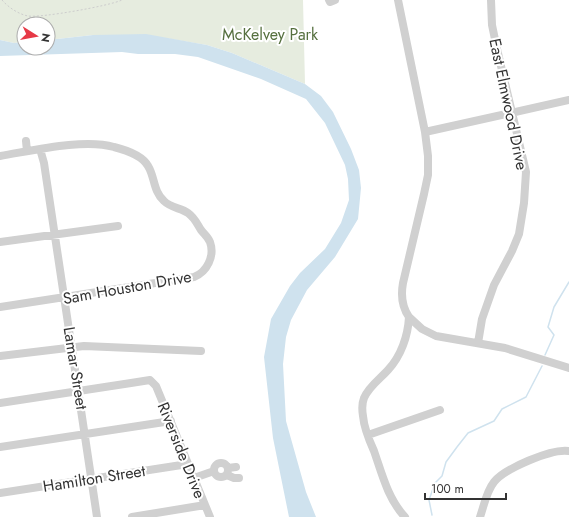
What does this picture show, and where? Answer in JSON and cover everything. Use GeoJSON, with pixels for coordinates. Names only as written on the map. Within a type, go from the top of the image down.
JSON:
{"type":"FeatureCollection","features":[{"type":"Feature","properties":{"kind":"street"},"geometry":{"type":"LineString","coordinates":[[329,0],[330,2],[335,0]]}},
{"type":"Feature","properties":{"kind":"street"},"geometry":{"type":"LineString","coordinates":[[398,0],[426,132],[428,156],[428,175],[402,291],[404,307],[409,317],[422,329],[436,336],[505,348],[569,368]]}},
{"type":"Feature","properties":{"kind":"street","name":"East Elmwood Drive"},"geometry":{"type":"LineString","coordinates":[[478,343],[482,319],[494,285],[519,234],[524,203],[526,172],[492,26],[491,0]]}},
{"type":"Feature","properties":{"kind":"street"},"geometry":{"type":"LineString","coordinates":[[426,132],[569,100]]}},
{"type":"Feature","properties":{"kind":"street"},"geometry":{"type":"LineString","coordinates":[[26,141],[27,152]]}},
{"type":"Feature","properties":{"kind":"street","name":"Sam Houston Drive"},"geometry":{"type":"LineString","coordinates":[[0,156],[87,143],[114,147],[138,156],[148,165],[156,190],[160,196],[170,206],[184,210],[194,218],[210,240],[212,247],[210,259],[205,270],[201,274],[194,277],[0,308]]}},
{"type":"Feature","properties":{"kind":"street","name":"Lamar Street"},"geometry":{"type":"LineString","coordinates":[[40,149],[44,163],[65,298],[97,517]]}},
{"type":"Feature","properties":{"kind":"street"},"geometry":{"type":"LineString","coordinates":[[0,242],[118,226]]}},
{"type":"Feature","properties":{"kind":"street"},"geometry":{"type":"LineString","coordinates":[[405,517],[396,507],[391,497],[368,435],[362,407],[368,390],[388,370],[399,355],[405,341],[409,317]]}},
{"type":"Feature","properties":{"kind":"street"},"geometry":{"type":"LineString","coordinates":[[0,356],[84,346],[201,351]]}},
{"type":"Feature","properties":{"kind":"street","name":"Riverside Drive"},"geometry":{"type":"LineString","coordinates":[[79,391],[150,380],[154,383],[210,517]]}},
{"type":"Feature","properties":{"kind":"street"},"geometry":{"type":"LineString","coordinates":[[0,403],[79,391]]}},
{"type":"Feature","properties":{"kind":"street"},"geometry":{"type":"LineString","coordinates":[[368,435],[440,410]]}},
{"type":"Feature","properties":{"kind":"street"},"geometry":{"type":"LineString","coordinates":[[0,447],[171,421]]}},
{"type":"Feature","properties":{"kind":"street"},"geometry":{"type":"LineString","coordinates":[[480,517],[489,489],[500,476],[543,455],[562,450],[569,450]]}},
{"type":"Feature","properties":{"kind":"street"},"geometry":{"type":"LineString","coordinates":[[194,478],[214,471],[215,467],[221,463],[226,464],[234,478],[239,478]]}},
{"type":"Feature","properties":{"kind":"street","name":"Hamilton Street"},"geometry":{"type":"LineString","coordinates":[[0,493],[188,464]]}},
{"type":"Feature","properties":{"kind":"street"},"geometry":{"type":"LineString","coordinates":[[214,471],[219,477],[223,477],[230,470]]}},
{"type":"Feature","properties":{"kind":"street"},"geometry":{"type":"LineString","coordinates":[[132,517],[205,505]]}},
{"type":"Feature","properties":{"kind":"path"},"geometry":{"type":"LineString","coordinates":[[2,0],[7,5],[28,16],[40,16],[106,5],[122,0]]}},
{"type":"Feature","properties":{"kind":"green space","name":"McKelvey Park"},"geometry":{"type":"Polygon","coordinates":[[[0,0],[303,0],[305,84],[232,53],[207,45],[165,38],[93,35],[56,39],[56,16],[16,16],[16,43],[0,40],[0,0]]]}},
{"type":"Feature","properties":{"kind":"water"},"geometry":{"type":"Polygon","coordinates":[[[146,34],[207,45],[232,53],[305,84],[321,96],[333,112],[351,149],[359,170],[361,188],[358,219],[335,257],[307,290],[291,320],[286,337],[283,364],[286,421],[306,492],[316,517],[289,517],[273,438],[264,357],[271,319],[290,286],[300,273],[325,249],[341,223],[349,200],[348,179],[345,165],[325,123],[306,99],[261,79],[198,57],[175,54],[138,54],[122,52],[56,54],[56,39],[93,35],[146,34]]]}},
{"type":"Feature","properties":{"kind":"water"},"geometry":{"type":"Polygon","coordinates":[[[0,40],[16,43],[16,55],[0,56],[0,40]]]}},
{"type":"Feature","properties":{"kind":"waterway"},"geometry":{"type":"LineString","coordinates":[[545,355],[554,335],[548,327],[554,307],[569,282]]}},
{"type":"Feature","properties":{"kind":"waterway"},"geometry":{"type":"LineString","coordinates":[[432,515],[429,500],[435,483],[442,476],[446,462],[457,447],[468,433],[494,421],[502,409],[526,397],[542,366]]}}]}
